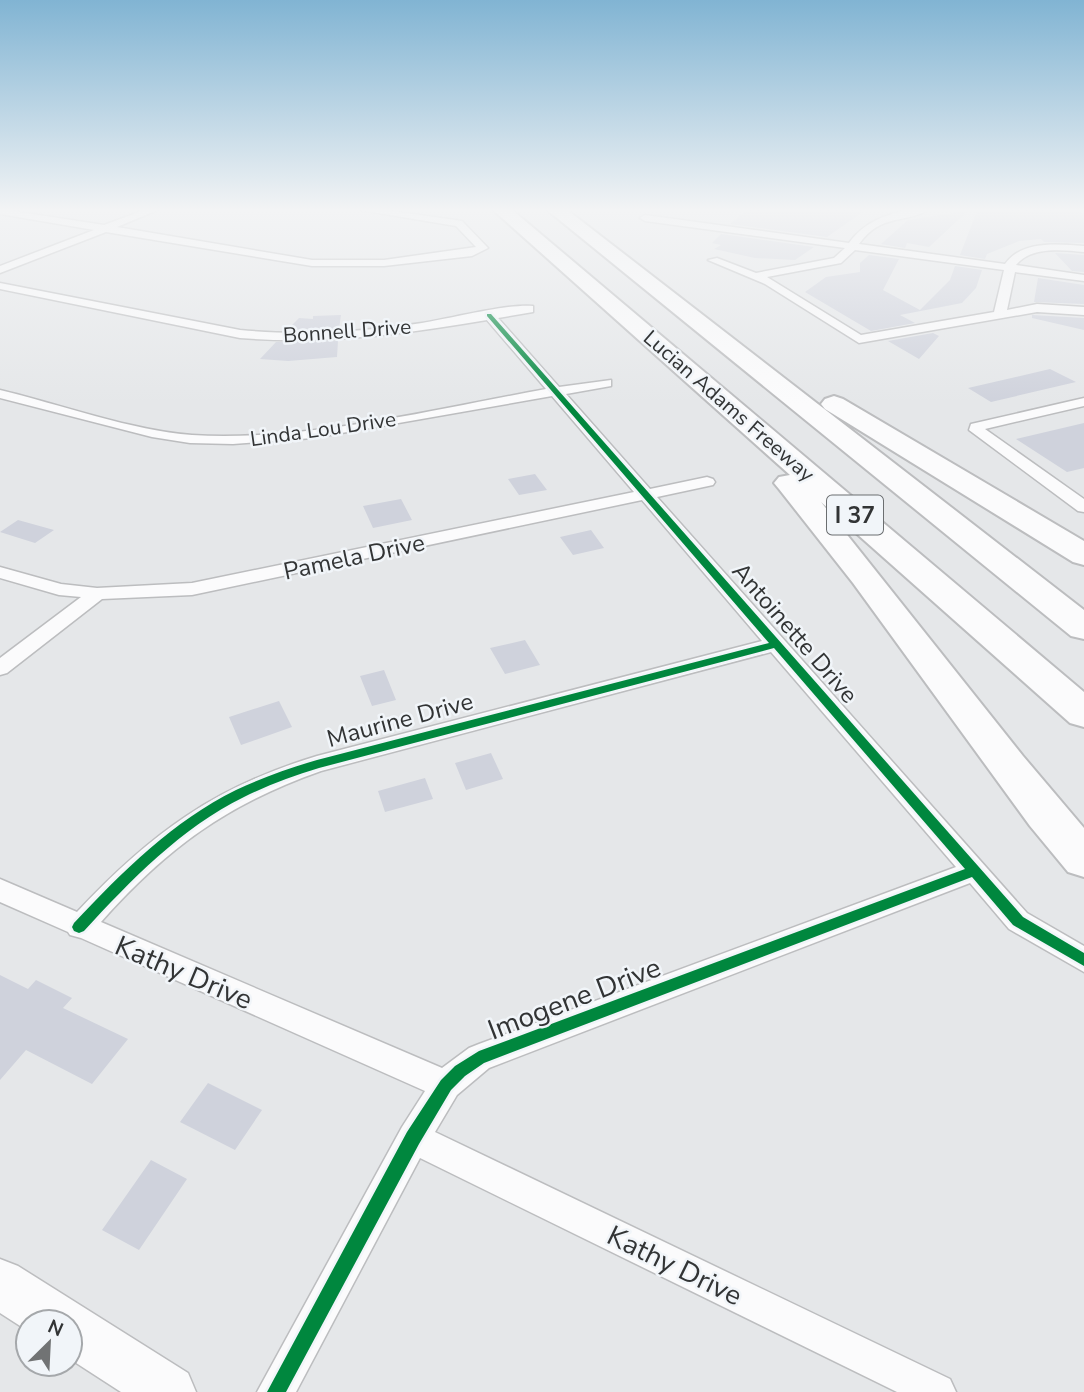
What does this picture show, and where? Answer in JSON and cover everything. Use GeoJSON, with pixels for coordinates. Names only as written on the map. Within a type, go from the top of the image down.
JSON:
{"type":"FeatureCollection","features":[{"type":"Feature","properties":{"kind":"highway","name":"Lucian Adams Freeway"},"geometry":{"type":"LineString","coordinates":[[576,274],[1084,713]]}},
{"type":"Feature","properties":{"kind":"highway","name":"Lucian Adams Freeway"},"geometry":{"type":"LineString","coordinates":[[636,274],[1084,628]]}},
{"type":"Feature","properties":{"kind":"highway"},"geometry":{"type":"LineString","coordinates":[[626,317],[660,360],[768,458],[813,510],[1041,811],[1084,859]]}},
{"type":"Feature","properties":{"kind":"highway"},"geometry":{"type":"LineString","coordinates":[[694,320],[744,345],[852,415],[1084,555]]}},
{"type":"Feature","properties":{"kind":"main road"},"geometry":{"type":"LineString","coordinates":[[0,1284],[38,1308]]}},
{"type":"Feature","properties":{"kind":"main road"},"geometry":{"type":"LineString","coordinates":[[84,1338],[169,1392]]}},
{"type":"Feature","properties":{"kind":"street"},"geometry":{"type":"LineString","coordinates":[[752,274],[859,339],[1048,307],[1084,311]]}},
{"type":"Feature","properties":{"kind":"street"},"geometry":{"type":"LineString","coordinates":[[758,276],[769,274]]}},
{"type":"Feature","properties":{"kind":"street"},"geometry":{"type":"LineString","coordinates":[[1000,313],[1009,274]]}},
{"type":"Feature","properties":{"kind":"street"},"geometry":{"type":"LineString","coordinates":[[1054,274],[1084,278]]}},
{"type":"Feature","properties":{"kind":"street","name":"Bonnell Drive"},"geometry":{"type":"LineString","coordinates":[[0,286],[214,329],[277,338],[338,337],[529,309]]}},
{"type":"Feature","properties":{"kind":"street","name":"Antoinette Drive"},"geometry":{"type":"LineString","coordinates":[[489,315],[1018,921],[1084,960]]}},
{"type":"Feature","properties":{"kind":"street","name":"Linda Lou Drive"},"geometry":{"type":"LineString","coordinates":[[0,394],[152,433],[190,439],[233,440],[313,434],[606,383]]}},
{"type":"Feature","properties":{"kind":"street"},"geometry":{"type":"LineString","coordinates":[[1084,402],[976,427],[978,432],[1084,508]]}},
{"type":"Feature","properties":{"kind":"street","name":"Pamela Drive"},"geometry":{"type":"LineString","coordinates":[[0,572],[59,589],[97,594],[161,593],[223,584],[707,482]]}},
{"type":"Feature","properties":{"kind":"street"},"geometry":{"type":"LineString","coordinates":[[0,668],[97,594]]}},
{"type":"Feature","properties":{"kind":"street","name":"Maurine Drive"},"geometry":{"type":"LineString","coordinates":[[79,926],[148,856],[211,812],[263,782],[317,764],[776,644]]}},
{"type":"Feature","properties":{"kind":"street","name":"Imogene Drive"},"geometry":{"type":"LineString","coordinates":[[276,1392],[413,1138],[446,1085],[460,1071],[480,1058],[974,871]]}},
{"type":"Feature","properties":{"kind":"street","name":"Kathy Drive"},"geometry":{"type":"LineString","coordinates":[[0,890],[446,1085]]}},
{"type":"Feature","properties":{"kind":"street","name":"Kathy Drive"},"geometry":{"type":"LineString","coordinates":[[413,1138],[937,1392]]}},
{"type":"Feature","properties":{"kind":"building"},"geometry":{"type":"Polygon","coordinates":[[[891,274],[883,290],[920,310],[950,280],[952,274],[981,274],[976,288],[962,303],[900,315],[915,323],[871,331],[805,292],[826,277],[891,274]]]}},
{"type":"Feature","properties":{"kind":"building"},"geometry":{"type":"Polygon","coordinates":[[[1038,278],[1084,285],[1084,304],[1034,302],[1038,278]]]}},
{"type":"Feature","properties":{"kind":"building"},"geometry":{"type":"Polygon","coordinates":[[[341,315],[339,329],[287,330],[299,318],[341,315]]]}},
{"type":"Feature","properties":{"kind":"building"},"geometry":{"type":"Polygon","coordinates":[[[1032,315],[1084,318],[1084,330],[1032,318],[1032,315]]]}},
{"type":"Feature","properties":{"kind":"building"},"geometry":{"type":"Polygon","coordinates":[[[933,333],[939,336],[919,359],[888,341],[933,333]]]}},
{"type":"Feature","properties":{"kind":"building"},"geometry":{"type":"Polygon","coordinates":[[[338,341],[337,357],[288,361],[260,359],[276,342],[338,341]]]}},
{"type":"Feature","properties":{"kind":"building"},"geometry":{"type":"Polygon","coordinates":[[[1050,369],[1076,382],[991,402],[968,388],[1050,369]]]}},
{"type":"Feature","properties":{"kind":"building"},"geometry":{"type":"Polygon","coordinates":[[[1084,423],[1084,468],[1067,472],[1016,439],[1084,423]]]}},
{"type":"Feature","properties":{"kind":"building"},"geometry":{"type":"Polygon","coordinates":[[[535,474],[547,490],[519,495],[508,479],[535,474]]]}},
{"type":"Feature","properties":{"kind":"building"},"geometry":{"type":"Polygon","coordinates":[[[401,499],[412,520],[373,528],[363,506],[401,499]]]}},
{"type":"Feature","properties":{"kind":"building"},"geometry":{"type":"Polygon","coordinates":[[[18,520],[54,530],[35,543],[0,532],[18,520]]]}},
{"type":"Feature","properties":{"kind":"building"},"geometry":{"type":"Polygon","coordinates":[[[591,530],[604,548],[573,555],[560,537],[591,530]]]}},
{"type":"Feature","properties":{"kind":"building"},"geometry":{"type":"Polygon","coordinates":[[[525,640],[540,665],[505,674],[490,648],[525,640]]]}},
{"type":"Feature","properties":{"kind":"building"},"geometry":{"type":"Polygon","coordinates":[[[384,670],[396,700],[372,706],[360,676],[384,670]]]}},
{"type":"Feature","properties":{"kind":"building"},"geometry":{"type":"Polygon","coordinates":[[[279,701],[292,727],[241,745],[229,717],[279,701]]]}},
{"type":"Feature","properties":{"kind":"building"},"geometry":{"type":"Polygon","coordinates":[[[491,753],[503,779],[466,790],[455,763],[491,753]]]}},
{"type":"Feature","properties":{"kind":"building"},"geometry":{"type":"Polygon","coordinates":[[[425,778],[433,799],[385,812],[378,791],[425,778]]]}},
{"type":"Feature","properties":{"kind":"building"},"geometry":{"type":"Polygon","coordinates":[[[0,975],[28,989],[36,980],[72,998],[63,1008],[128,1039],[92,1084],[26,1050],[0,1080],[0,975]]]}},
{"type":"Feature","properties":{"kind":"building"},"geometry":{"type":"Polygon","coordinates":[[[208,1083],[262,1110],[235,1150],[180,1122],[208,1083]]]}},
{"type":"Feature","properties":{"kind":"building"},"geometry":{"type":"Polygon","coordinates":[[[151,1160],[187,1179],[139,1250],[102,1230],[151,1160]]]}},
{"type":"Feature","properties":{"kind":"cycle path"},"geometry":{"type":"LineString","coordinates":[[489,315],[1018,921],[1084,960]]}},
{"type":"Feature","properties":{"kind":"cycle path"},"geometry":{"type":"LineString","coordinates":[[79,927],[120,884],[164,844],[213,809],[272,779],[317,764],[776,644]]}},
{"type":"Feature","properties":{"kind":"cycle path"},"geometry":{"type":"LineString","coordinates":[[276,1392],[413,1138],[446,1085],[460,1071],[479,1058],[974,871]]}}]}
